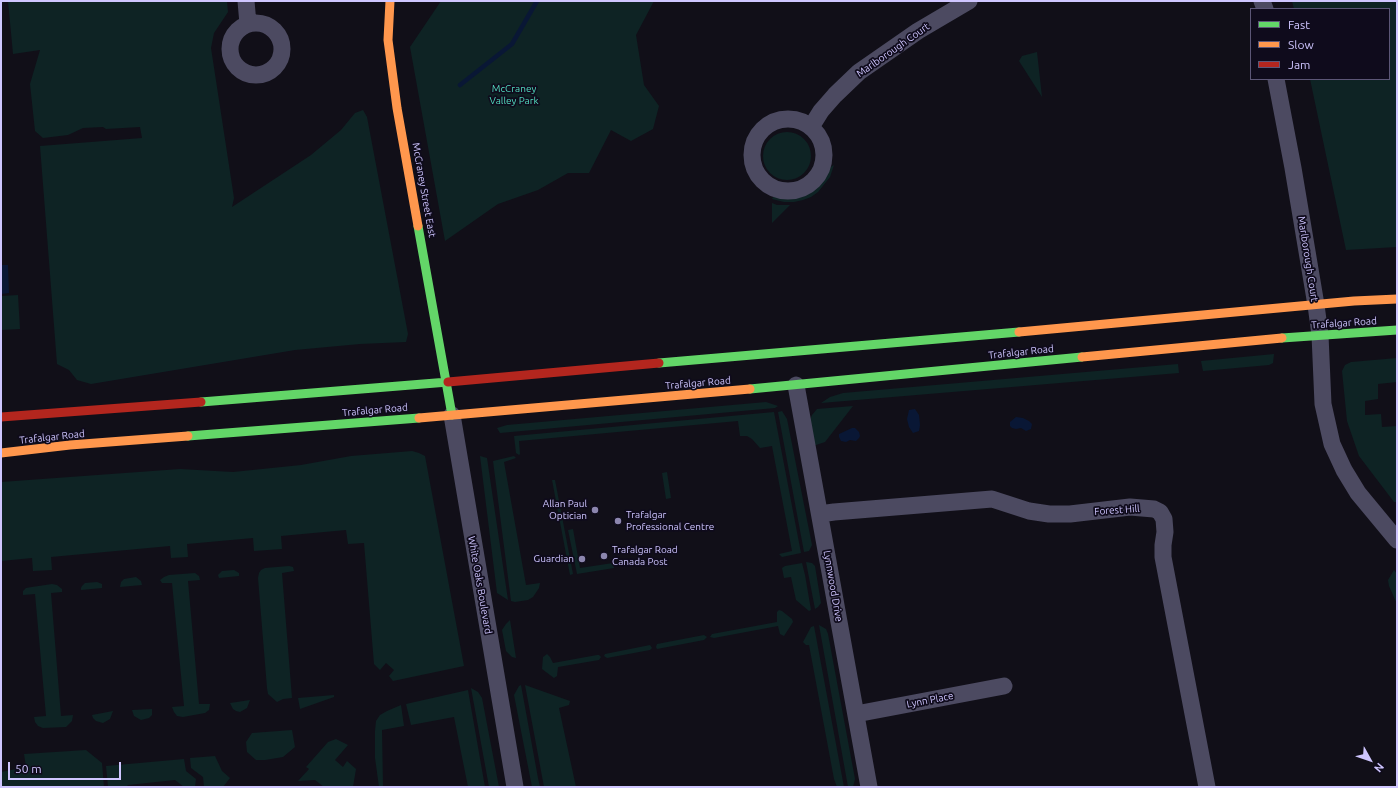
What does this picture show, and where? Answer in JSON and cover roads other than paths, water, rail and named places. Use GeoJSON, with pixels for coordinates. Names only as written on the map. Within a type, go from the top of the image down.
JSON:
{"type":"FeatureCollection","features":[{"type":"Feature","properties":{"kind":"main road","name":"McCraney Street East"},"geometry":{"type":"LineString","coordinates":[[390,1],[388,40],[397,108],[418,216],[446,383]]}},
{"type":"Feature","properties":{"kind":"main road","name":"Trafalgar Road"},"geometry":{"type":"LineString","coordinates":[[1,417],[446,383],[1354,301],[1397,299]]}},
{"type":"Feature","properties":{"kind":"main road","name":"Trafalgar Road"},"geometry":{"type":"LineString","coordinates":[[1,453],[70,445],[452,415],[796,385],[1320,335],[1397,330]]}},
{"type":"Feature","properties":{"kind":"main road","name":"White Oaks Boulevard"},"geometry":{"type":"LineString","coordinates":[[446,383],[452,415]]}},
{"type":"Feature","properties":{"kind":"street"},"geometry":{"type":"LineString","coordinates":[[246,1],[248,24]]}},
{"type":"Feature","properties":{"kind":"street","name":"Marlborough Court"},"geometry":{"type":"LineString","coordinates":[[811,127],[821,111],[859,72],[918,31],[969,1]]}},
{"type":"Feature","properties":{"kind":"street","name":"Marlborough Court"},"geometry":{"type":"LineString","coordinates":[[1276,80],[1293,168],[1316,305],[1320,335],[1323,404],[1332,444],[1344,470],[1358,493],[1397,540]]}},
{"type":"Feature","properties":{"kind":"street"},"geometry":{"type":"LineString","coordinates":[[782,119],[794,119],[806,123],[811,127],[820,138],[824,148],[822,168],[817,177],[810,184],[791,192],[780,191],[766,184],[753,169],[751,152],[754,140],[761,130],[771,123],[782,119]]}},
{"type":"Feature","properties":{"kind":"street","name":"Lynnwood Drive"},"geometry":{"type":"LineString","coordinates":[[796,385],[869,787]]}},
{"type":"Feature","properties":{"kind":"street","name":"White Oaks Boulevard"},"geometry":{"type":"LineString","coordinates":[[452,415],[514,787]]}},
{"type":"Feature","properties":{"kind":"street","name":"Forest Hill"},"geometry":{"type":"LineString","coordinates":[[820,514],[992,499],[1029,511],[1049,514],[1070,514],[1130,507],[1154,509],[1160,512],[1164,519],[1165,532],[1163,557],[1207,787]]}},
{"type":"Feature","properties":{"kind":"street","name":"Lynn Place"},"geometry":{"type":"LineString","coordinates":[[856,714],[1004,686]]}},
{"type":"Feature","properties":{"kind":"water"},"geometry":{"type":"Polygon","coordinates":[[[1,265],[8,265],[9,293],[1,294],[1,265]]]}},
{"type":"Feature","properties":{"kind":"water"},"geometry":{"type":"Polygon","coordinates":[[[915,409],[919,415],[920,425],[919,431],[913,433],[909,427],[907,419],[909,410],[915,409]]]}},
{"type":"Feature","properties":{"kind":"water"},"geometry":{"type":"Polygon","coordinates":[[[1016,417],[1029,421],[1032,424],[1031,429],[1026,431],[1021,428],[1012,428],[1010,426],[1010,422],[1016,417]]]}},
{"type":"Feature","properties":{"kind":"water"},"geometry":{"type":"Polygon","coordinates":[[[855,428],[859,432],[859,438],[856,441],[841,441],[839,434],[855,428]]]}},
{"type":"Feature","properties":{"kind":"waterway"},"geometry":{"type":"LineString","coordinates":[[460,85],[512,44],[537,1]]}},
{"type":"Feature","properties":{"kind":"place","name":"Allan Paul Optician"},"geometry":{"type":"Point","coordinates":[595,510]}},
{"type":"Feature","properties":{"kind":"place","name":"Trafalgar Professional Centre"},"geometry":{"type":"Point","coordinates":[618,521]}},
{"type":"Feature","properties":{"kind":"place","name":"Trafalgar Road Canada Post"},"geometry":{"type":"Point","coordinates":[604,556]}},
{"type":"Feature","properties":{"kind":"place","name":"Guardian"},"geometry":{"type":"Point","coordinates":[582,559]}},
{"type":"Feature","properties":{"kind":"park label","name":"McCraney Valley Park"},"geometry":{"type":"Point","coordinates":[514,94]}}]}
